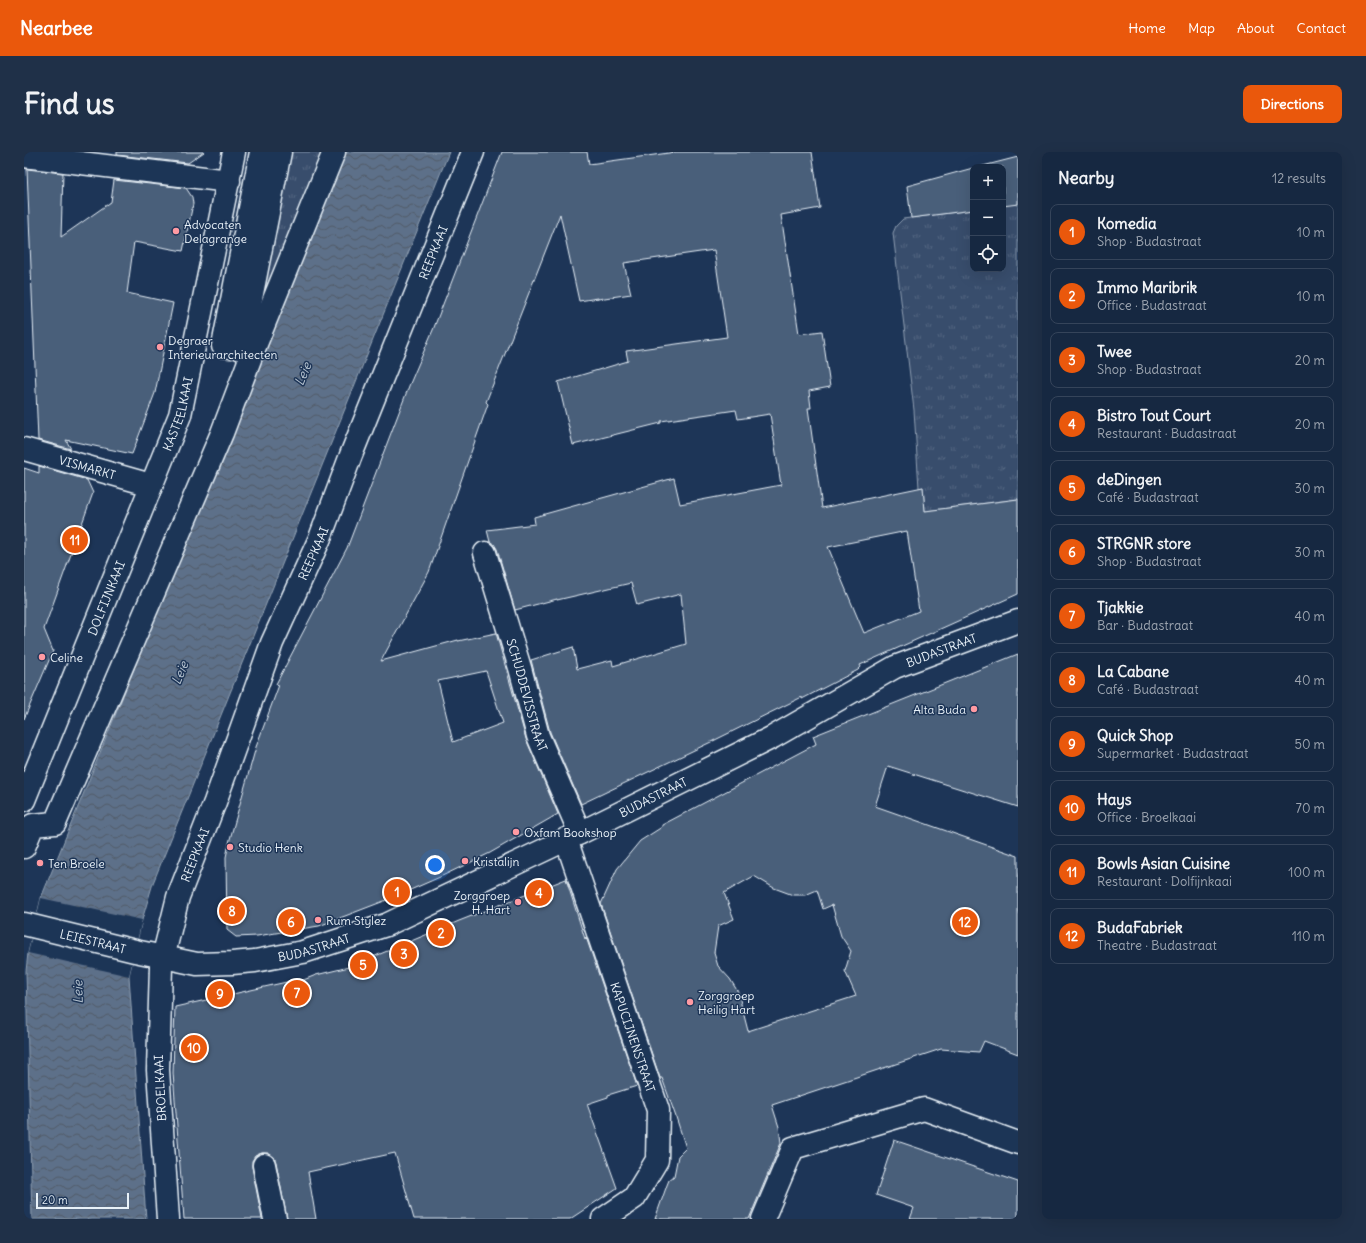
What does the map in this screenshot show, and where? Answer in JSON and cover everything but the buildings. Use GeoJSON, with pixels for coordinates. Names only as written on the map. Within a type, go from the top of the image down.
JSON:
{"type":"FeatureCollection","features":[{"type":"Feature","properties":{"kind":"street","name":"KASTEELKAAI"},"geometry":{"type":"LineString","coordinates":[[151,485],[180,415],[234,152]]}},
{"type":"Feature","properties":{"kind":"street"},"geometry":{"type":"LineString","coordinates":[[241,349],[223,346],[261,152]]}},
{"type":"Feature","properties":{"kind":"street"},"geometry":{"type":"LineString","coordinates":[[24,847],[32,826],[55,823],[222,433],[241,349],[280,152]]}},
{"type":"Feature","properties":{"kind":"street"},"geometry":{"type":"LineString","coordinates":[[241,349],[334,152]]}},
{"type":"Feature","properties":{"kind":"street","name":"REEPKAAI"},"geometry":{"type":"LineString","coordinates":[[163,957],[178,897],[272,643],[320,538],[351,455],[473,152]]}},
{"type":"Feature","properties":{"kind":"street"},"geometry":{"type":"LineString","coordinates":[[24,156],[229,181]]}},
{"type":"Feature","properties":{"kind":"street","name":"VISMARKT"},"geometry":{"type":"LineString","coordinates":[[24,449],[151,485]]}},
{"type":"Feature","properties":{"kind":"street","name":"DOLFIJNKAAI"},"geometry":{"type":"LineString","coordinates":[[24,800],[89,642],[151,485]]}},
{"type":"Feature","properties":{"kind":"street","name":"SCHUDDEVISSTRAAT"},"geometry":{"type":"LineString","coordinates":[[485,553],[520,668],[538,736],[573,836]]}},
{"type":"Feature","properties":{"kind":"street","name":"BUDASTRAAT"},"geometry":{"type":"LineString","coordinates":[[163,957],[197,964],[255,961],[303,952],[386,924],[573,836],[773,737],[895,667],[1018,621]]}},
{"type":"Feature","properties":{"kind":"street","name":"KAPUCIJNENSTRAAT"},"geometry":{"type":"LineString","coordinates":[[573,836],[658,1110],[657,1160],[634,1198],[603,1219]]}},
{"type":"Feature","properties":{"kind":"street","name":"LEIESTRAAT"},"geometry":{"type":"LineString","coordinates":[[29,926],[163,957]]}},
{"type":"Feature","properties":{"kind":"street","name":"BROELKAAI"},"geometry":{"type":"LineString","coordinates":[[163,957],[161,966],[158,1070],[168,1219]]}},
{"type":"Feature","properties":{"kind":"street"},"geometry":{"type":"LineString","coordinates":[[763,1219],[793,1148],[924,1109],[1018,1143]]}},
{"type":"Feature","properties":{"kind":"street"},"geometry":{"type":"LineString","coordinates":[[264,1165],[275,1219]]}},
{"type":"Feature","properties":{"kind":"green space"},"geometry":{"type":"Polygon","coordinates":[[[282,152],[328,152],[250,345],[282,152]]]}},
{"type":"Feature","properties":{"kind":"green space"},"geometry":{"type":"Polygon","coordinates":[[[1018,194],[1018,499],[925,511],[923,487],[919,488],[914,410],[893,233],[896,226],[903,219],[970,210],[970,272],[1006,272],[1006,204],[1018,194]]]}},
{"type":"Feature","properties":{"kind":"water","name":"Leie"},"geometry":{"type":"Polygon","coordinates":[[[344,152],[449,152],[153,883],[142,920],[129,976],[146,1219],[32,1219],[26,971],[28,953],[41,898],[344,152]]]}},
{"type":"Feature","properties":{"kind":"pier"},"geometry":{"type":"Polygon","coordinates":[[[41,898],[142,920],[129,976],[28,953],[41,898]]]}},
{"type":"Feature","properties":{"kind":"place","name":"Advocaten Delagrange"},"geometry":{"type":"Point","coordinates":[176,231]}},
{"type":"Feature","properties":{"kind":"place","name":"Degraer Interieurarchitecten"},"geometry":{"type":"Point","coordinates":[160,347]}},
{"type":"Feature","properties":{"kind":"place","name":"Bowls Asian Cuisine"},"geometry":{"type":"Point","coordinates":[75,540]}},
{"type":"Feature","properties":{"kind":"place","name":"Celine"},"geometry":{"type":"Point","coordinates":[42,657]}},
{"type":"Feature","properties":{"kind":"place","name":"Alta Buda"},"geometry":{"type":"Point","coordinates":[974,709]}},
{"type":"Feature","properties":{"kind":"place","name":"Oxfam Bookshop"},"geometry":{"type":"Point","coordinates":[516,832]}},
{"type":"Feature","properties":{"kind":"place","name":"Studio Henk"},"geometry":{"type":"Point","coordinates":[230,847]}},
{"type":"Feature","properties":{"kind":"place","name":"Kristalijn"},"geometry":{"type":"Point","coordinates":[465,861]}},
{"type":"Feature","properties":{"kind":"place","name":"Ten Broele"},"geometry":{"type":"Point","coordinates":[40,863]}},
{"type":"Feature","properties":{"kind":"place","name":"Komedia"},"geometry":{"type":"Point","coordinates":[397,892]}},
{"type":"Feature","properties":{"kind":"place","name":"Bistro Tout Court"},"geometry":{"type":"Point","coordinates":[539,893]}},
{"type":"Feature","properties":{"kind":"place","name":"Zorggroep H. Hart"},"geometry":{"type":"Point","coordinates":[518,902]}},
{"type":"Feature","properties":{"kind":"place","name":"La Cabane"},"geometry":{"type":"Point","coordinates":[232,911]}},
{"type":"Feature","properties":{"kind":"place","name":"Rum Stylez"},"geometry":{"type":"Point","coordinates":[318,920]}},
{"type":"Feature","properties":{"kind":"place","name":"STRGNR store"},"geometry":{"type":"Point","coordinates":[291,922]}},
{"type":"Feature","properties":{"kind":"place","name":"BudaFabriek"},"geometry":{"type":"Point","coordinates":[965,922]}},
{"type":"Feature","properties":{"kind":"place","name":"Immo Maribrik"},"geometry":{"type":"Point","coordinates":[441,933]}},
{"type":"Feature","properties":{"kind":"place","name":"Twee"},"geometry":{"type":"Point","coordinates":[404,954]}},
{"type":"Feature","properties":{"kind":"place","name":"deDingen"},"geometry":{"type":"Point","coordinates":[363,965]}},
{"type":"Feature","properties":{"kind":"place","name":"Tjakkie"},"geometry":{"type":"Point","coordinates":[297,993]}},
{"type":"Feature","properties":{"kind":"place","name":"Quick Shop"},"geometry":{"type":"Point","coordinates":[220,994]}},
{"type":"Feature","properties":{"kind":"place","name":"Zorggroep Heilig Hart"},"geometry":{"type":"Point","coordinates":[690,1002]}},
{"type":"Feature","properties":{"kind":"place","name":"Hays"},"geometry":{"type":"Point","coordinates":[194,1048]}}]}
